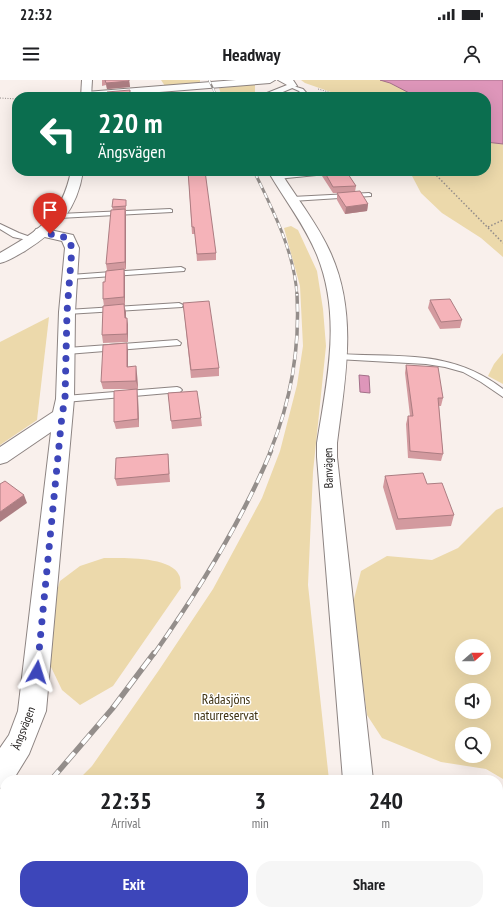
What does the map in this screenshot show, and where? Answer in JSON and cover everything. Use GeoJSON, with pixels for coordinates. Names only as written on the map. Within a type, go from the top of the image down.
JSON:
{"type":"FeatureCollection","features":[{"type":"Feature","properties":{"kind":"street"},"geometry":{"type":"LineString","coordinates":[[86,92],[87,80]]}},
{"type":"Feature","properties":{"kind":"street"},"geometry":{"type":"LineString","coordinates":[[141,92],[270,80]]}},
{"type":"Feature","properties":{"kind":"street"},"geometry":{"type":"LineString","coordinates":[[276,92],[292,86],[290,82],[283,80]]}},
{"type":"Feature","properties":{"kind":"street"},"geometry":{"type":"LineString","coordinates":[[0,259],[36,236],[59,216],[72,197],[77,176]]}},
{"type":"Feature","properties":{"kind":"street","name":"Banvägen"},"geometry":{"type":"LineString","coordinates":[[276,176],[292,199],[325,255],[338,305],[341,340],[340,358],[327,445],[328,480],[358,775]]}},
{"type":"Feature","properties":{"kind":"street","name":"Ängsvägen"},"geometry":{"type":"LineString","coordinates":[[0,774],[19,744],[32,711],[64,407],[67,312],[72,248],[68,238],[36,236]]}},
{"type":"Feature","properties":{"kind":"street"},"geometry":{"type":"LineString","coordinates":[[0,457],[64,407]]}},
{"type":"Feature","properties":{"kind":"lane"},"geometry":{"type":"LineString","coordinates":[[292,86],[303,92]]}},
{"type":"Feature","properties":{"kind":"lane"},"geometry":{"type":"LineString","coordinates":[[292,199],[369,195]]}},
{"type":"Feature","properties":{"kind":"lane"},"geometry":{"type":"LineString","coordinates":[[59,216],[170,211]]}},
{"type":"Feature","properties":{"kind":"lane"},"geometry":{"type":"LineString","coordinates":[[0,226],[16,234],[36,236]]}},
{"type":"Feature","properties":{"kind":"lane"},"geometry":{"type":"LineString","coordinates":[[70,277],[181,269]]}},
{"type":"Feature","properties":{"kind":"lane"},"geometry":{"type":"LineString","coordinates":[[67,312],[179,305]]}},
{"type":"Feature","properties":{"kind":"lane"},"geometry":{"type":"LineString","coordinates":[[66,351],[178,343]]}},
{"type":"Feature","properties":{"kind":"lane"},"geometry":{"type":"LineString","coordinates":[[340,358],[448,363],[473,372],[489,380],[503,394]]}},
{"type":"Feature","properties":{"kind":"lane"},"geometry":{"type":"LineString","coordinates":[[64,407],[177,390]]}},
{"type":"Feature","properties":{"kind":"path"},"geometry":{"type":"LineString","coordinates":[[0,98],[12,98]]}},
{"type":"Feature","properties":{"kind":"path"},"geometry":{"type":"LineString","coordinates":[[437,176],[503,243]]}},
{"type":"Feature","properties":{"kind":"path"},"geometry":{"type":"LineString","coordinates":[[488,227],[503,220]]}},
{"type":"Feature","properties":{"kind":"green space"},"geometry":{"type":"Polygon","coordinates":[[[161,80],[200,80],[200,82],[193,86],[165,86],[161,80]]]}},
{"type":"Feature","properties":{"kind":"green space"},"geometry":{"type":"Polygon","coordinates":[[[301,80],[503,80],[503,257],[481,238],[442,213],[421,193],[412,176],[491,176],[491,92],[331,92],[305,83],[301,80]]]}},
{"type":"Feature","properties":{"kind":"green space"},"geometry":{"type":"Polygon","coordinates":[[[255,84],[255,92],[220,92],[219,88],[255,84]]]}},
{"type":"Feature","properties":{"kind":"green space","name":"Rådasjöns naturreservat"},"geometry":{"type":"Polygon","coordinates":[[[291,226],[298,230],[317,271],[323,309],[326,346],[313,472],[308,585],[328,775],[83,775],[92,766],[213,589],[262,498],[280,451],[297,385],[303,346],[300,286],[284,228],[291,226]]]}},
{"type":"Feature","properties":{"kind":"green space"},"geometry":{"type":"Polygon","coordinates":[[[49,317],[37,420],[0,445],[0,342],[49,317]]]}},
{"type":"Feature","properties":{"kind":"green space"},"geometry":{"type":"Polygon","coordinates":[[[503,353],[503,384],[488,376],[494,364],[503,353]]]}},
{"type":"Feature","properties":{"kind":"green space"},"geometry":{"type":"Polygon","coordinates":[[[503,507],[503,775],[496,775],[486,769],[441,762],[382,738],[367,715],[353,603],[361,571],[387,556],[432,560],[458,548],[496,510],[503,507]]]}},
{"type":"Feature","properties":{"kind":"green space"},"geometry":{"type":"Polygon","coordinates":[[[104,558],[145,559],[166,564],[174,569],[179,575],[181,588],[113,686],[80,705],[62,690],[51,667],[47,646],[54,600],[60,581],[80,566],[104,558]]]}},
{"type":"Feature","properties":{"kind":"shaded area"},"geometry":{"type":"Polygon","coordinates":[[[380,80],[503,80],[503,144],[491,143],[491,92],[407,92],[390,83],[380,80]]]}},
{"type":"Feature","properties":{"kind":"shaded area"},"geometry":{"type":"Polygon","coordinates":[[[359,375],[369,376],[370,393],[360,392],[359,375]]]}},
{"type":"Feature","properties":{"kind":"building"},"geometry":{"type":"Polygon","coordinates":[[[105,80],[129,80],[129,81],[106,83],[105,80]]]}},
{"type":"Feature","properties":{"kind":"building"},"geometry":{"type":"Polygon","coordinates":[[[130,90],[130,92],[107,92],[130,90]]]}},
{"type":"Feature","properties":{"kind":"building"},"geometry":{"type":"Polygon","coordinates":[[[188,176],[206,176],[216,253],[197,254],[194,227],[192,227],[188,176]]]}},
{"type":"Feature","properties":{"kind":"building"},"geometry":{"type":"Polygon","coordinates":[[[327,176],[349,176],[356,186],[333,187],[327,176]]]}},
{"type":"Feature","properties":{"kind":"building"},"geometry":{"type":"Polygon","coordinates":[[[360,191],[368,204],[346,207],[337,193],[360,191]]]}},
{"type":"Feature","properties":{"kind":"building"},"geometry":{"type":"Polygon","coordinates":[[[113,199],[126,200],[126,206],[112,207],[113,199]]]}},
{"type":"Feature","properties":{"kind":"building"},"geometry":{"type":"Polygon","coordinates":[[[125,209],[125,262],[106,264],[111,210],[125,209]]]}},
{"type":"Feature","properties":{"kind":"building"},"geometry":{"type":"Polygon","coordinates":[[[124,269],[124,297],[103,299],[103,282],[105,282],[106,271],[124,269]]]}},
{"type":"Feature","properties":{"kind":"building"},"geometry":{"type":"Polygon","coordinates":[[[450,299],[462,320],[441,322],[430,300],[450,299]]]}},
{"type":"Feature","properties":{"kind":"building"},"geometry":{"type":"Polygon","coordinates":[[[209,301],[219,368],[191,370],[183,303],[209,301]]]}},
{"type":"Feature","properties":{"kind":"building"},"geometry":{"type":"Polygon","coordinates":[[[124,304],[125,318],[127,318],[127,334],[102,335],[103,306],[124,304]]]}},
{"type":"Feature","properties":{"kind":"building"},"geometry":{"type":"Polygon","coordinates":[[[127,343],[127,367],[136,366],[136,381],[101,382],[103,345],[127,343]]]}},
{"type":"Feature","properties":{"kind":"building"},"geometry":{"type":"Polygon","coordinates":[[[406,365],[438,367],[443,398],[438,398],[443,454],[410,451],[408,416],[413,416],[406,365]]]}},
{"type":"Feature","properties":{"kind":"building"},"geometry":{"type":"Polygon","coordinates":[[[137,389],[138,419],[114,422],[114,391],[137,389]]]}},
{"type":"Feature","properties":{"kind":"building"},"geometry":{"type":"Polygon","coordinates":[[[197,391],[201,418],[171,421],[168,393],[197,391]]]}},
{"type":"Feature","properties":{"kind":"building"},"geometry":{"type":"Polygon","coordinates":[[[168,454],[169,474],[115,479],[116,458],[168,454]]]}},
{"type":"Feature","properties":{"kind":"building"},"geometry":{"type":"Polygon","coordinates":[[[423,473],[427,484],[442,483],[454,515],[398,519],[385,476],[423,473]]]}},
{"type":"Feature","properties":{"kind":"building"},"geometry":{"type":"Polygon","coordinates":[[[5,481],[24,495],[0,512],[0,484],[5,481]]]}},
{"type":"Feature","properties":{"kind":"railway"},"geometry":{"type":"LineString","coordinates":[[209,80],[215,92]]}},
{"type":"Feature","properties":{"kind":"railway"},"geometry":{"type":"LineString","coordinates":[[256,176],[282,232],[292,263],[297,295]]}},
{"type":"Feature","properties":{"kind":"railway"},"geometry":{"type":"LineString","coordinates":[[270,452],[284,414],[289,394],[297,335],[297,294]]}},
{"type":"Feature","properties":{"kind":"railway"},"geometry":{"type":"LineString","coordinates":[[154,654],[203,581],[233,530],[271,451]]}},
{"type":"Feature","properties":{"kind":"railway"},"geometry":{"type":"LineString","coordinates":[[55,775],[112,709],[154,653]]}},
{"type":"Feature","properties":{"kind":"route"},"geometry":{"type":"LineString","coordinates":[[37,672],[62,415],[65,399],[67,312],[72,248],[68,238],[50,234]]}}]}
